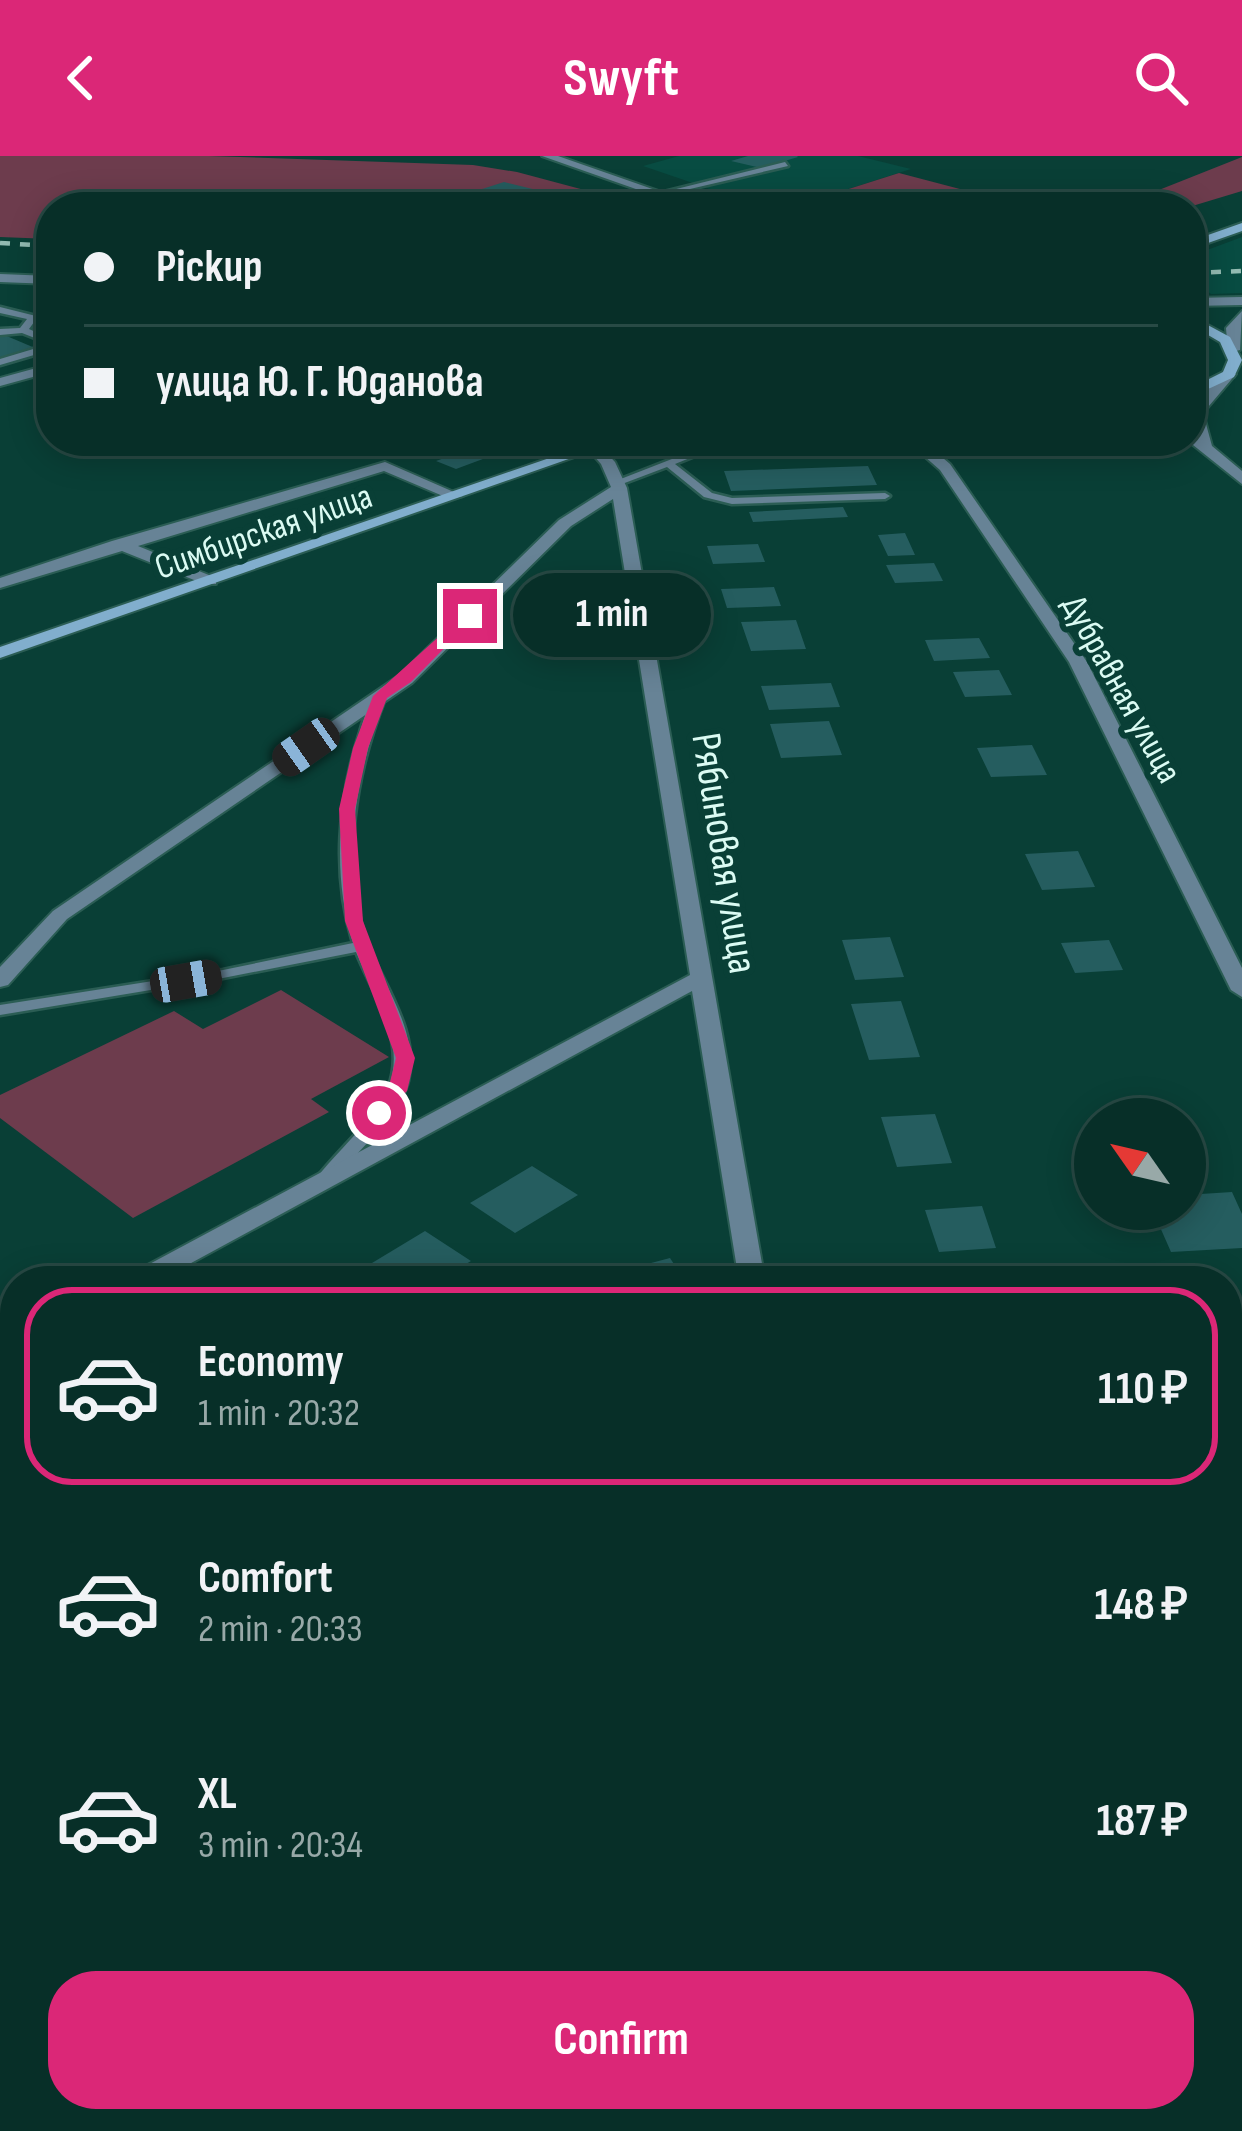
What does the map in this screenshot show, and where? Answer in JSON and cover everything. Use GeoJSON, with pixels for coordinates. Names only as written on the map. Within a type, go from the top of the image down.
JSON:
{"type":"FeatureCollection","features":[{"type":"Feature","properties":{"kind":"main road"},"geometry":{"type":"LineString","coordinates":[[1206,239],[1242,227]]}},
{"type":"Feature","properties":{"kind":"main road"},"geometry":{"type":"LineString","coordinates":[[1206,326],[1233,350],[1235,360],[1228,374],[1206,385]]}},
{"type":"Feature","properties":{"kind":"main road","name":"Симбирская улица"},"geometry":{"type":"LineString","coordinates":[[0,652],[570,456]]}},
{"type":"Feature","properties":{"kind":"street"},"geometry":{"type":"LineString","coordinates":[[547,156],[654,192]]}},
{"type":"Feature","properties":{"kind":"street"},"geometry":{"type":"LineString","coordinates":[[0,278],[36,279]]}},
{"type":"Feature","properties":{"kind":"street"},"geometry":{"type":"LineString","coordinates":[[1206,302],[1242,301]]}},
{"type":"Feature","properties":{"kind":"street"},"geometry":{"type":"LineString","coordinates":[[1233,350],[1233,328],[1242,315]]}},
{"type":"Feature","properties":{"kind":"street"},"geometry":{"type":"LineString","coordinates":[[0,382],[36,372]]}},
{"type":"Feature","properties":{"kind":"street"},"geometry":{"type":"LineString","coordinates":[[1206,400],[1228,374]]}},
{"type":"Feature","properties":{"kind":"street"},"geometry":{"type":"LineString","coordinates":[[1206,449],[1242,479]]}},
{"type":"Feature","properties":{"kind":"street","name":"Рябиновая улица"},"geometry":{"type":"LineString","coordinates":[[606,456],[619,485],[749,1266]]}},
{"type":"Feature","properties":{"kind":"street","name":"Дубравная улица"},"geometry":{"type":"LineString","coordinates":[[932,456],[945,467],[1078,662],[1242,990]]}},
{"type":"Feature","properties":{"kind":"street"},"geometry":{"type":"LineString","coordinates":[[0,583],[385,466],[455,496]]}},
{"type":"Feature","properties":{"kind":"street"},"geometry":{"type":"LineString","coordinates":[[0,980],[61,915],[406,679],[565,523],[619,485]]}},
{"type":"Feature","properties":{"kind":"street"},"geometry":{"type":"LineString","coordinates":[[118,544],[210,581]]}},
{"type":"Feature","properties":{"kind":"street"},"geometry":{"type":"LineString","coordinates":[[166,1266],[701,978]]}},
{"type":"Feature","properties":{"kind":"lane"},"geometry":{"type":"LineString","coordinates":[[668,192],[785,164]]}},
{"type":"Feature","properties":{"kind":"lane"},"geometry":{"type":"LineString","coordinates":[[0,310],[33,318],[23,331]]}},
{"type":"Feature","properties":{"kind":"lane"},"geometry":{"type":"LineString","coordinates":[[0,332],[23,331],[36,338]]}},
{"type":"Feature","properties":{"kind":"lane"},"geometry":{"type":"LineString","coordinates":[[0,362],[36,350]]}},
{"type":"Feature","properties":{"kind":"lane"},"geometry":{"type":"LineString","coordinates":[[619,485],[687,456]]}},
{"type":"Feature","properties":{"kind":"lane"},"geometry":{"type":"LineString","coordinates":[[668,463],[709,495],[732,501],[885,496]]}},
{"type":"Feature","properties":{"kind":"lane"},"geometry":{"type":"LineString","coordinates":[[320,1183],[398,1091],[405,1058],[354,921],[347,809],[361,748],[380,696]]}},
{"type":"Feature","properties":{"kind":"lane"},"geometry":{"type":"LineString","coordinates":[[0,1010],[362,946]]}},
{"type":"Feature","properties":{"kind":"shaded area"},"geometry":{"type":"Polygon","coordinates":[[[0,156],[209,156],[473,165],[592,192],[36,192],[36,238],[0,237],[0,156]]]}},
{"type":"Feature","properties":{"kind":"shaded area"},"geometry":{"type":"Polygon","coordinates":[[[679,156],[858,156],[911,169],[839,192],[719,192],[643,166],[679,156]]]}},
{"type":"Feature","properties":{"kind":"shaded area"},"geometry":{"type":"Polygon","coordinates":[[[1242,157],[1242,191],[1206,202],[1206,192],[1154,192],[1242,157]]]}},
{"type":"Feature","properties":{"kind":"shaded area"},"geometry":{"type":"Polygon","coordinates":[[[899,173],[971,192],[839,192],[899,173]]]}},
{"type":"Feature","properties":{"kind":"shaded area"},"geometry":{"type":"Polygon","coordinates":[[[1242,237],[1242,293],[1206,290],[1206,250],[1242,237]]]}},
{"type":"Feature","properties":{"kind":"shaded area"},"geometry":{"type":"Polygon","coordinates":[[[281,990],[389,1057],[311,1099],[329,1112],[133,1218],[0,1118],[0,1095],[174,1011],[203,1029],[281,990]]]}},
{"type":"Feature","properties":{"kind":"building"},"geometry":{"type":"Polygon","coordinates":[[[748,156],[798,157],[761,168],[731,161],[748,156]]]}},
{"type":"Feature","properties":{"kind":"building"},"geometry":{"type":"Polygon","coordinates":[[[504,182],[545,192],[473,192],[504,182]]]}},
{"type":"Feature","properties":{"kind":"building"},"geometry":{"type":"Polygon","coordinates":[[[2,334],[35,348],[0,357],[2,334]]]}},
{"type":"Feature","properties":{"kind":"building"},"geometry":{"type":"Polygon","coordinates":[[[450,456],[491,456],[456,469],[436,461],[450,456]]]}},
{"type":"Feature","properties":{"kind":"building"},"geometry":{"type":"Polygon","coordinates":[[[803,456],[860,457],[804,459],[803,456]]]}},
{"type":"Feature","properties":{"kind":"building"},"geometry":{"type":"Polygon","coordinates":[[[868,466],[877,485],[731,491],[724,471],[868,466]]]}},
{"type":"Feature","properties":{"kind":"building"},"geometry":{"type":"Polygon","coordinates":[[[843,507],[848,517],[753,522],[749,512],[843,507]]]}},
{"type":"Feature","properties":{"kind":"building"},"geometry":{"type":"Polygon","coordinates":[[[905,533],[915,555],[888,556],[878,535],[905,533]]]}},
{"type":"Feature","properties":{"kind":"building"},"geometry":{"type":"Polygon","coordinates":[[[758,544],[765,562],[713,564],[707,546],[758,544]]]}},
{"type":"Feature","properties":{"kind":"building"},"geometry":{"type":"Polygon","coordinates":[[[934,563],[943,581],[895,583],[886,565],[934,563]]]}},
{"type":"Feature","properties":{"kind":"building"},"geometry":{"type":"Polygon","coordinates":[[[774,587],[781,606],[727,608],[721,589],[774,587]]]}},
{"type":"Feature","properties":{"kind":"building"},"geometry":{"type":"Polygon","coordinates":[[[796,620],[806,649],[751,651],[741,622],[796,620]]]}},
{"type":"Feature","properties":{"kind":"building"},"geometry":{"type":"Polygon","coordinates":[[[979,638],[990,658],[934,661],[925,640],[979,638]]]}},
{"type":"Feature","properties":{"kind":"building"},"geometry":{"type":"Polygon","coordinates":[[[999,670],[1012,695],[965,697],[953,672],[999,670]]]}},
{"type":"Feature","properties":{"kind":"building"},"geometry":{"type":"Polygon","coordinates":[[[831,683],[840,707],[769,710],[761,686],[831,683]]]}},
{"type":"Feature","properties":{"kind":"building"},"geometry":{"type":"Polygon","coordinates":[[[829,721],[842,755],[781,758],[770,724],[829,721]]]}},
{"type":"Feature","properties":{"kind":"building"},"geometry":{"type":"Polygon","coordinates":[[[1032,745],[1047,775],[991,777],[977,748],[1032,745]]]}},
{"type":"Feature","properties":{"kind":"building"},"geometry":{"type":"Polygon","coordinates":[[[1078,851],[1095,887],[1042,890],[1025,854],[1078,851]]]}},
{"type":"Feature","properties":{"kind":"building"},"geometry":{"type":"Polygon","coordinates":[[[890,937],[904,977],[855,980],[842,940],[890,937]]]}},
{"type":"Feature","properties":{"kind":"building"},"geometry":{"type":"Polygon","coordinates":[[[1109,940],[1123,970],[1075,973],[1061,943],[1109,940]]]}},
{"type":"Feature","properties":{"kind":"building"},"geometry":{"type":"Polygon","coordinates":[[[901,1001],[920,1057],[869,1060],[851,1004],[901,1001]]]}},
{"type":"Feature","properties":{"kind":"building"},"geometry":{"type":"Polygon","coordinates":[[[935,1114],[952,1163],[897,1167],[881,1117],[935,1114]]]}},
{"type":"Feature","properties":{"kind":"building"},"geometry":{"type":"Polygon","coordinates":[[[532,1166],[578,1195],[515,1233],[470,1203],[532,1166]]]}},
{"type":"Feature","properties":{"kind":"building"},"geometry":{"type":"Polygon","coordinates":[[[1232,1192],[1242,1214],[1242,1248],[1171,1252],[1161,1230],[1206,1230],[1206,1194],[1232,1192]]]}},
{"type":"Feature","properties":{"kind":"building"},"geometry":{"type":"Polygon","coordinates":[[[982,1206],[996,1248],[939,1252],[925,1210],[982,1206]]]}},
{"type":"Feature","properties":{"kind":"building"},"geometry":{"type":"Polygon","coordinates":[[[425,1231],[471,1261],[463,1266],[372,1263],[425,1231]]]}},
{"type":"Feature","properties":{"kind":"building"},"geometry":{"type":"Polygon","coordinates":[[[670,1258],[675,1266],[640,1266],[670,1258]]]}},
{"type":"Feature","properties":{"kind":"railway"},"geometry":{"type":"LineString","coordinates":[[0,243],[36,245]]}},
{"type":"Feature","properties":{"kind":"railway"},"geometry":{"type":"LineString","coordinates":[[1206,272],[1242,271]]}},
{"type":"Feature","properties":{"kind":"route"},"geometry":{"type":"LineString","coordinates":[[379,1113],[398,1091],[405,1058],[354,921],[347,809],[369,720],[380,696],[406,679],[470,616]]}}]}
